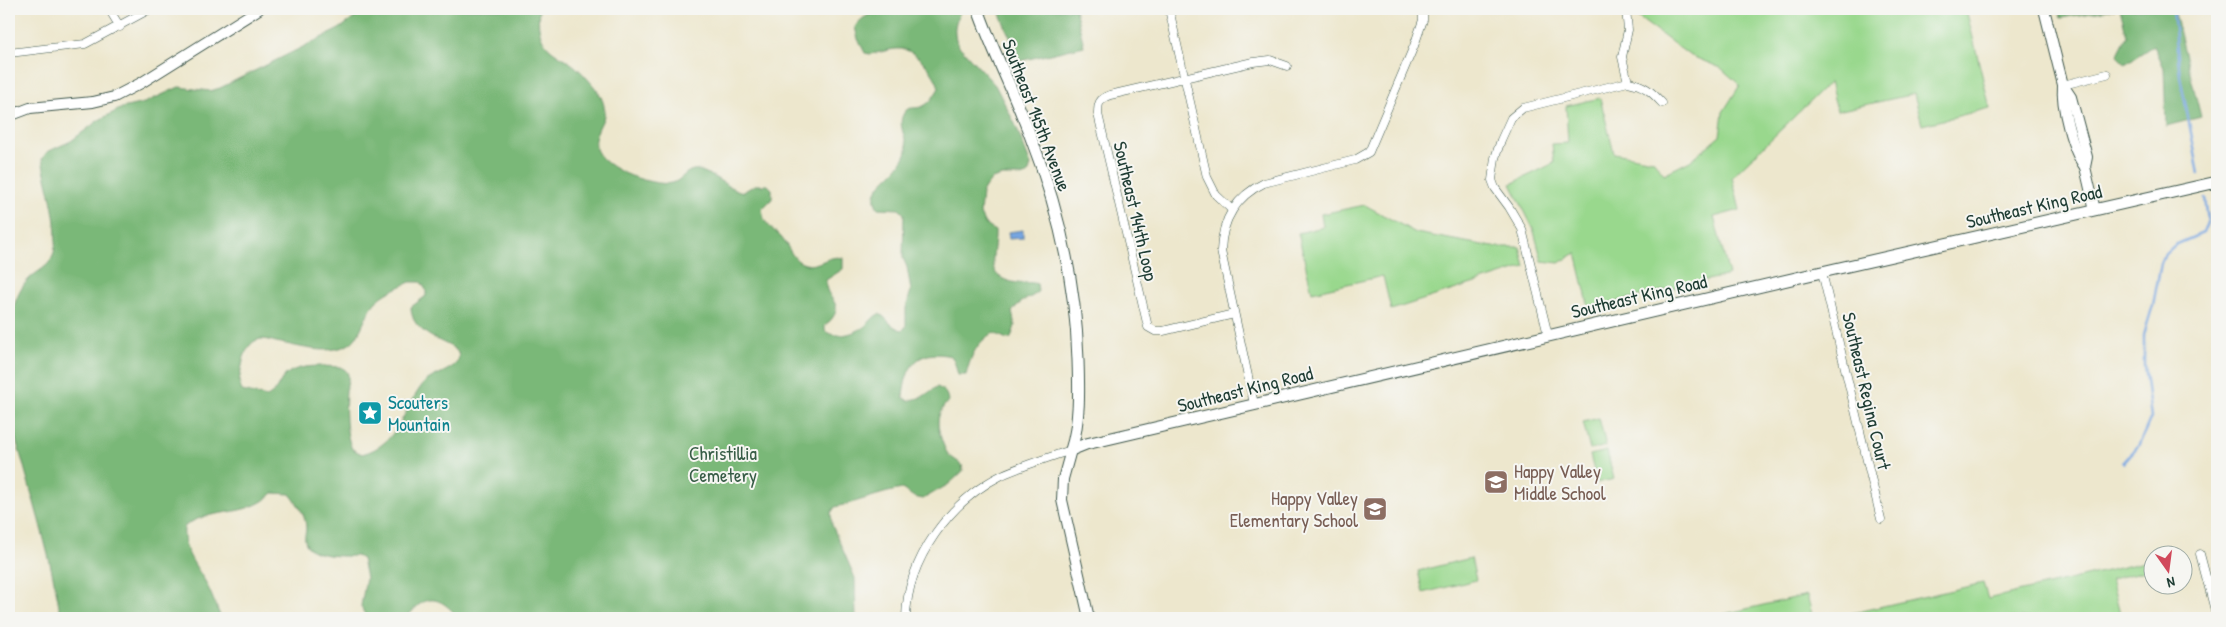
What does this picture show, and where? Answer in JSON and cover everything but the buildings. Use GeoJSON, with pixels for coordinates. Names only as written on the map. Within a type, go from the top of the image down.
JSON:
{"type":"FeatureCollection","features":[{"type":"Feature","properties":{"kind":"main road","name":"Southeast 145th Avenue"},"geometry":{"type":"LineString","coordinates":[[978,9],[1033,141],[1067,254],[1075,312],[1078,365],[1076,434],[1071,450]]}},
{"type":"Feature","properties":{"kind":"main road","name":"Southeast King Road"},"geometry":{"type":"LineString","coordinates":[[1071,450],[1086,444],[1254,404],[2217,182]]}},
{"type":"Feature","properties":{"kind":"street"},"geometry":{"type":"LineString","coordinates":[[109,9],[120,27]]}},
{"type":"Feature","properties":{"kind":"street"},"geometry":{"type":"LineString","coordinates":[[9,51],[85,44],[120,27],[150,9]]}},
{"type":"Feature","properties":{"kind":"street"},"geometry":{"type":"LineString","coordinates":[[1169,9],[1210,186],[1216,195],[1231,209]]}},
{"type":"Feature","properties":{"kind":"street"},"geometry":{"type":"LineString","coordinates":[[1254,404],[1221,252],[1221,236],[1231,209],[1244,194],[1264,183],[1356,160],[1369,152],[1414,46],[1423,20],[1423,9]]}},
{"type":"Feature","properties":{"kind":"street"},"geometry":{"type":"LineString","coordinates":[[1626,9],[1628,30],[1622,57],[1628,82]]}},
{"type":"Feature","properties":{"kind":"street"},"geometry":{"type":"LineString","coordinates":[[2044,9],[2063,85],[2062,99],[2079,159],[2085,167],[2095,210]]}},
{"type":"Feature","properties":{"kind":"street"},"geometry":{"type":"LineString","coordinates":[[9,116],[30,108],[93,102],[114,97],[141,83],[252,10]]}},
{"type":"Feature","properties":{"kind":"street"},"geometry":{"type":"LineString","coordinates":[[1185,78],[1270,60],[1287,66]]}},
{"type":"Feature","properties":{"kind":"street"},"geometry":{"type":"LineString","coordinates":[[2063,85],[2107,74]]}},
{"type":"Feature","properties":{"kind":"street","name":"Southeast 144th Loop"},"geometry":{"type":"LineString","coordinates":[[1185,78],[1102,98],[1098,104],[1098,114],[1148,327],[1155,331],[1163,331],[1234,314]]}},
{"type":"Feature","properties":{"kind":"street"},"geometry":{"type":"LineString","coordinates":[[1548,336],[1522,229],[1495,188],[1492,180],[1495,158],[1511,118],[1523,108],[1628,82],[1640,84],[1650,90],[1662,103]]}},
{"type":"Feature","properties":{"kind":"street","name":"Southeast Regina Court"},"geometry":{"type":"LineString","coordinates":[[1822,272],[1881,519]]}},
{"type":"Feature","properties":{"kind":"street"},"geometry":{"type":"LineString","coordinates":[[906,618],[909,590],[919,562],[930,541],[956,509],[972,495],[1001,476],[1071,450]]}},
{"type":"Feature","properties":{"kind":"street","name":"Southeast 145th Avenue"},"geometry":{"type":"LineString","coordinates":[[1071,450],[1063,479],[1062,500],[1089,618]]}},
{"type":"Feature","properties":{"kind":"street"},"geometry":{"type":"LineString","coordinates":[[2200,554],[2217,618]]}},
{"type":"Feature","properties":{"kind":"green space","name":"Christillia Cemetery"},"geometry":{"type":"Polygon","coordinates":[[[367,9],[539,9],[541,36],[545,44],[576,67],[597,90],[603,101],[603,119],[595,141],[597,150],[603,159],[625,173],[651,182],[672,183],[690,171],[698,170],[743,192],[755,185],[768,185],[772,189],[772,199],[762,209],[764,220],[782,238],[795,258],[810,265],[833,258],[843,258],[843,269],[826,280],[826,287],[836,306],[836,312],[825,326],[825,331],[839,335],[860,330],[879,314],[898,329],[902,330],[906,327],[906,308],[911,290],[907,267],[903,258],[904,214],[899,209],[878,208],[875,194],[882,183],[898,167],[907,152],[901,122],[904,113],[909,109],[927,104],[939,88],[934,76],[925,64],[908,51],[898,49],[870,54],[865,53],[858,39],[855,27],[863,18],[888,9],[962,9],[955,26],[958,45],[995,85],[1015,124],[1031,165],[1029,172],[1024,176],[1002,176],[992,179],[982,192],[980,214],[985,224],[995,231],[994,271],[1006,280],[1017,283],[1037,284],[1038,291],[1015,307],[1012,312],[1015,326],[1011,338],[1007,339],[994,333],[983,340],[972,356],[966,375],[958,375],[951,356],[939,354],[921,358],[910,369],[904,386],[903,397],[908,401],[922,397],[937,387],[946,394],[948,401],[939,415],[939,429],[946,452],[962,465],[963,471],[949,484],[923,499],[914,497],[902,489],[835,507],[831,513],[832,525],[855,578],[856,618],[458,618],[446,605],[436,600],[431,600],[420,604],[405,618],[370,618],[364,613],[361,606],[366,578],[362,559],[357,556],[327,555],[312,550],[307,546],[305,540],[305,519],[296,502],[290,494],[273,493],[251,507],[205,517],[184,527],[187,549],[205,581],[221,618],[61,618],[54,579],[12,425],[8,396],[9,332],[14,307],[24,285],[51,260],[55,245],[55,221],[42,159],[47,152],[71,141],[99,120],[122,108],[144,103],[179,87],[210,91],[220,88],[339,29],[367,9]],[[410,282],[378,300],[371,308],[354,340],[343,347],[324,350],[304,348],[263,339],[257,340],[247,350],[243,361],[240,373],[242,391],[267,397],[274,391],[282,379],[293,370],[309,367],[340,367],[348,375],[346,421],[352,449],[362,454],[384,443],[392,435],[423,384],[452,367],[459,359],[455,349],[425,332],[418,326],[413,317],[411,307],[426,296],[426,290],[421,282],[410,282]]]}},
{"type":"Feature","properties":{"kind":"green space"},"geometry":{"type":"Polygon","coordinates":[[[998,9],[1075,9],[1084,46],[1020,61],[998,9]]]}},
{"type":"Feature","properties":{"kind":"green space"},"geometry":{"type":"Polygon","coordinates":[[[1637,9],[1966,9],[1990,108],[1922,125],[1914,94],[1837,111],[1830,82],[1732,177],[1740,210],[1714,217],[1729,275],[1589,308],[1576,253],[1559,263],[1542,261],[1533,228],[1511,184],[1554,163],[1552,144],[1568,143],[1566,106],[1600,98],[1614,153],[1653,160],[1664,174],[1690,161],[1720,136],[1723,112],[1740,85],[1721,68],[1689,55],[1639,18],[1637,9]]]}},
{"type":"Feature","properties":{"kind":"green space"},"geometry":{"type":"Polygon","coordinates":[[[2059,9],[2115,9],[2061,18],[2059,9]]]}},
{"type":"Feature","properties":{"kind":"green space"},"geometry":{"type":"Polygon","coordinates":[[[2120,9],[2174,9],[2201,117],[2166,126],[2164,68],[2154,45],[2125,64],[2117,56],[2127,36],[2120,9]]]}},
{"type":"Feature","properties":{"kind":"green space"},"geometry":{"type":"Polygon","coordinates":[[[1365,205],[1416,233],[1493,247],[1520,247],[1525,267],[1391,310],[1383,276],[1312,292],[1298,233],[1323,227],[1321,214],[1365,205]]]}},
{"type":"Feature","properties":{"kind":"green space"},"geometry":{"type":"Polygon","coordinates":[[[1599,418],[1606,446],[1590,450],[1583,422],[1599,418]]]}},
{"type":"Feature","properties":{"kind":"green space"},"geometry":{"type":"Polygon","coordinates":[[[1607,451],[1614,479],[1597,483],[1590,455],[1607,451]]]}},
{"type":"Feature","properties":{"kind":"green space"},"geometry":{"type":"Polygon","coordinates":[[[1471,558],[1476,580],[1423,593],[1418,571],[1471,558]]]}},
{"type":"Feature","properties":{"kind":"green space"},"geometry":{"type":"Polygon","coordinates":[[[2144,562],[2144,571],[2111,579],[2121,618],[1831,618],[1983,583],[1988,599],[2144,562]]]}},
{"type":"Feature","properties":{"kind":"green space"},"geometry":{"type":"Polygon","coordinates":[[[1807,595],[1813,618],[1707,618],[1807,595]]]}},
{"type":"Feature","properties":{"kind":"water"},"geometry":{"type":"Polygon","coordinates":[[[1023,230],[1023,238],[1009,239],[1008,232],[1023,230]]]}},
{"type":"Feature","properties":{"kind":"waterway"},"geometry":{"type":"LineString","coordinates":[[2173,9],[2180,76],[2199,174]]}},
{"type":"Feature","properties":{"kind":"waterway"},"geometry":{"type":"LineString","coordinates":[[2123,463],[2139,445],[2151,417],[2144,366],[2144,335],[2153,305],[2161,263],[2165,254],[2175,245],[2203,233],[2208,220],[2205,198]]}},
{"type":"Feature","properties":{"kind":"place","name":"Scouters Mountain"},"geometry":{"type":"Point","coordinates":[370,413]}},
{"type":"Feature","properties":{"kind":"place","name":"Happy Valley Middle School"},"geometry":{"type":"Point","coordinates":[1496,482]}},
{"type":"Feature","properties":{"kind":"place","name":"Happy Valley Elementary School"},"geometry":{"type":"Point","coordinates":[1375,509]}}]}
